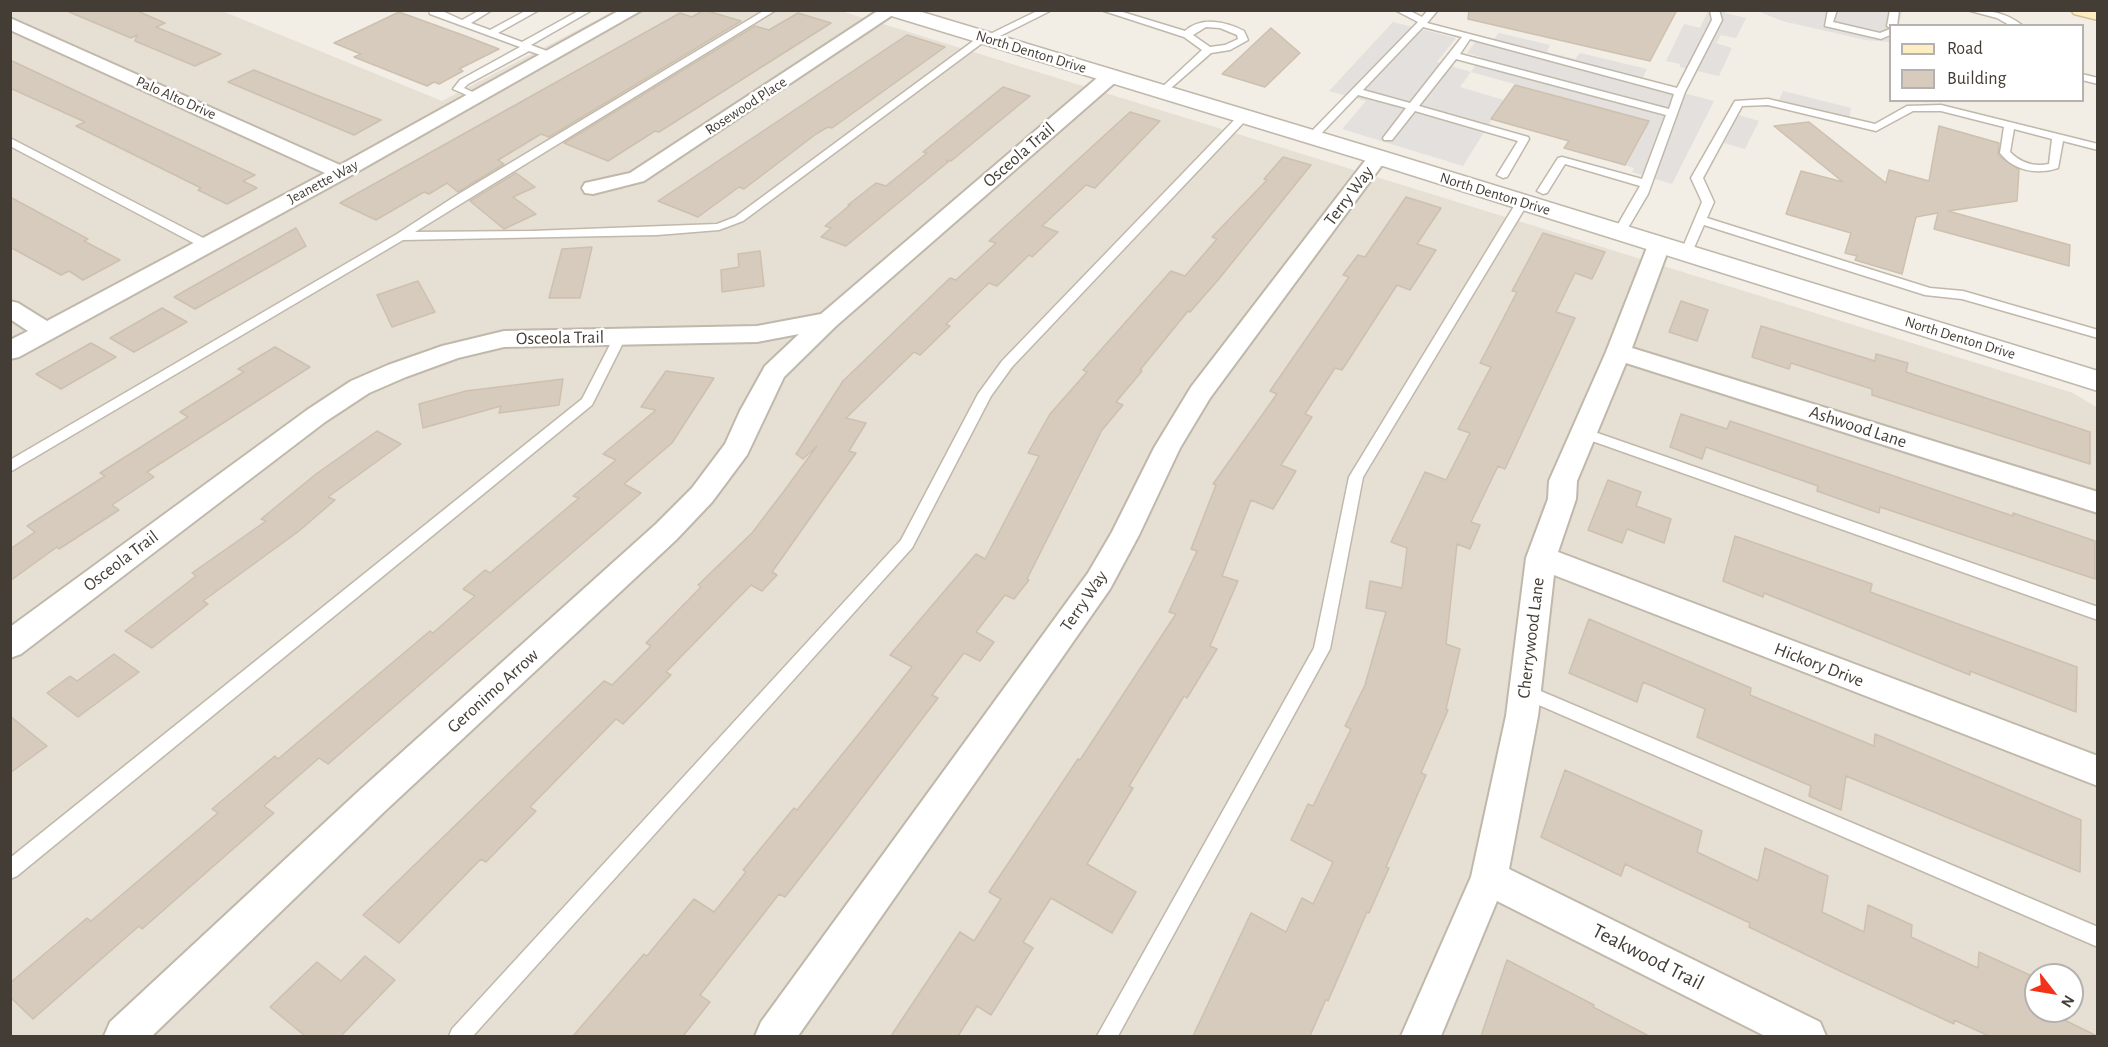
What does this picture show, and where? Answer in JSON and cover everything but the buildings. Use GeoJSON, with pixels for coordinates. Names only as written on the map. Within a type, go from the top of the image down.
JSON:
{"type":"FeatureCollection","features":[{"type":"Feature","properties":{"kind":"main road"},"geometry":{"type":"LineString","coordinates":[[2081,10],[2097,14]]}},
{"type":"Feature","properties":{"kind":"street","name":"Jeanette Way"},"geometry":{"type":"LineString","coordinates":[[10,351],[634,10]]}},
{"type":"Feature","properties":{"kind":"street","name":"North Denton Drive"},"geometry":{"type":"LineString","coordinates":[[892,10],[1312,137],[1383,148],[1532,197],[1619,233],[2097,381]]}},
{"type":"Feature","properties":{"kind":"street","name":"Rosewood Place"},"geometry":{"type":"LineString","coordinates":[[593,188],[637,177],[892,10]]}},
{"type":"Feature","properties":{"kind":"street","name":"Palo Alto Drive"},"geometry":{"type":"LineString","coordinates":[[10,23],[341,172]]}},
{"type":"Feature","properties":{"kind":"street","name":"Osceola Trail"},"geometry":{"type":"LineString","coordinates":[[10,645],[306,423],[360,387],[397,371],[451,352],[504,339],[757,334],[829,320],[1111,76]]}},
{"type":"Feature","properties":{"kind":"street","name":"Terry Way"},"geometry":{"type":"LineString","coordinates":[[775,1036],[1099,581],[1125,535],[1167,448],[1200,393],[1383,148]]}},
{"type":"Feature","properties":{"kind":"street","name":"Cherrywood Lane"},"geometry":{"type":"LineString","coordinates":[[1421,1036],[1490,878],[1522,716],[1541,558],[1562,499],[1563,481],[1618,352],[1672,249]]}},
{"type":"Feature","properties":{"kind":"street"},"geometry":{"type":"LineString","coordinates":[[10,308],[46,332]]}},
{"type":"Feature","properties":{"kind":"street","name":"Geronimo Arrow"},"geometry":{"type":"LineString","coordinates":[[124,1036],[373,800],[666,532],[702,495],[737,448],[753,411],[774,372],[829,320]]}},
{"type":"Feature","properties":{"kind":"street","name":"Ashwood Lane"},"geometry":{"type":"LineString","coordinates":[[1618,352],[2097,503]]}},
{"type":"Feature","properties":{"kind":"street","name":"Hickory Drive"},"geometry":{"type":"LineString","coordinates":[[1541,558],[2097,771]]}},
{"type":"Feature","properties":{"kind":"street","name":"Teakwood Trail"},"geometry":{"type":"LineString","coordinates":[[1490,878],[1806,1036]]}},
{"type":"Feature","properties":{"kind":"lane"},"geometry":{"type":"LineString","coordinates":[[436,10],[433,12],[552,56]]}},
{"type":"Feature","properties":{"kind":"lane"},"geometry":{"type":"LineString","coordinates":[[463,23],[488,10]]}},
{"type":"Feature","properties":{"kind":"lane"},"geometry":{"type":"LineString","coordinates":[[491,33],[535,10]]}},
{"type":"Feature","properties":{"kind":"lane"},"geometry":{"type":"LineString","coordinates":[[478,97],[458,89],[464,82],[588,10]]}},
{"type":"Feature","properties":{"kind":"lane"},"geometry":{"type":"LineString","coordinates":[[10,467],[401,236],[461,197],[772,10]]}},
{"type":"Feature","properties":{"kind":"lane"},"geometry":{"type":"LineString","coordinates":[[401,236],[532,235],[719,227],[739,219],[985,38],[1048,10]]}},
{"type":"Feature","properties":{"kind":"lane"},"geometry":{"type":"LineString","coordinates":[[1106,10],[1187,35],[1208,50]]}},
{"type":"Feature","properties":{"kind":"lane"},"geometry":{"type":"LineString","coordinates":[[1399,10],[1422,22],[1468,36],[1680,92]]}},
{"type":"Feature","properties":{"kind":"lane"},"geometry":{"type":"LineString","coordinates":[[1312,137],[1434,10]]}},
{"type":"Feature","properties":{"kind":"lane"},"geometry":{"type":"LineString","coordinates":[[1619,233],[1646,184],[1680,92],[1717,20],[1714,10]]}},
{"type":"Feature","properties":{"kind":"lane"},"geometry":{"type":"LineString","coordinates":[[1833,10],[1828,24],[1881,36],[1889,32]]}},
{"type":"Feature","properties":{"kind":"lane"},"geometry":{"type":"LineString","coordinates":[[1971,10],[2000,16],[2015,24]]}},
{"type":"Feature","properties":{"kind":"lane"},"geometry":{"type":"LineString","coordinates":[[1164,92],[1208,50],[1227,48],[1243,40],[1241,33],[1230,27],[1203,25],[1187,35]]}},
{"type":"Feature","properties":{"kind":"lane"},"geometry":{"type":"LineString","coordinates":[[1383,148],[1468,36]]}},
{"type":"Feature","properties":{"kind":"lane"},"geometry":{"type":"LineString","coordinates":[[1454,55],[1672,112]]}},
{"type":"Feature","properties":{"kind":"lane"},"geometry":{"type":"LineString","coordinates":[[1356,92],[1524,139],[1503,175]]}},
{"type":"Feature","properties":{"kind":"lane"},"geometry":{"type":"LineString","coordinates":[[1672,249],[1700,220],[1708,202],[1697,178],[1739,103],[1768,102],[1876,128],[1911,108],[1941,108],[2097,147]]}},
{"type":"Feature","properties":{"kind":"lane"},"geometry":{"type":"LineString","coordinates":[[459,1036],[907,544],[985,394],[1007,364],[1244,116]]}},
{"type":"Feature","properties":{"kind":"lane"},"geometry":{"type":"LineString","coordinates":[[2009,125],[2005,153],[2011,161],[2032,167],[2046,170],[2054,166],[2058,137]]}},
{"type":"Feature","properties":{"kind":"lane"},"geometry":{"type":"LineString","coordinates":[[10,141],[207,245]]}},
{"type":"Feature","properties":{"kind":"lane"},"geometry":{"type":"LineString","coordinates":[[1107,1036],[1322,649],[1356,477],[1532,197],[1563,160],[1646,184]]}},
{"type":"Feature","properties":{"kind":"lane"},"geometry":{"type":"LineString","coordinates":[[1700,220],[1929,292],[1963,295],[2097,334]]}},
{"type":"Feature","properties":{"kind":"lane"},"geometry":{"type":"LineString","coordinates":[[10,870],[478,494],[587,402],[620,337]]}},
{"type":"Feature","properties":{"kind":"lane"},"geometry":{"type":"LineString","coordinates":[[1583,433],[2097,614]]}},
{"type":"Feature","properties":{"kind":"lane"},"geometry":{"type":"LineString","coordinates":[[1524,691],[2097,937]]}},
{"type":"Feature","properties":{"kind":"shaded area"},"geometry":{"type":"Polygon","coordinates":[[[10,11],[222,11],[442,101],[614,11],[841,11],[2073,393],[2098,408],[2097,1036],[11,1036],[10,11]]]}},
{"type":"Feature","properties":{"kind":"shaded area"},"geometry":{"type":"Polygon","coordinates":[[[1708,11],[1726,11],[1725,13],[1746,18],[1736,38],[1721,35],[1716,43],[1732,48],[1719,76],[1680,67],[1680,64],[1666,61],[1684,24],[1700,28],[1708,11]]]}},
{"type":"Feature","properties":{"kind":"shaded area"},"geometry":{"type":"Polygon","coordinates":[[[1758,11],[1902,11],[1899,24],[1889,24],[1889,42],[1866,40],[1782,21],[1758,11]]]}},
{"type":"Feature","properties":{"kind":"shaded area"},"geometry":{"type":"Polygon","coordinates":[[[1393,22],[1456,38],[1437,62],[1471,72],[1460,87],[1504,100],[1463,166],[1342,129],[1366,101],[1329,91],[1393,22]]]}},
{"type":"Feature","properties":{"kind":"shaded area"},"geometry":{"type":"Polygon","coordinates":[[[1499,33],[1550,45],[1547,52],[1575,59],[1580,53],[1647,69],[1641,82],[1714,101],[1672,184],[1632,172],[1634,168],[1625,165],[1648,121],[1471,72],[1481,57],[1467,53],[1476,41],[1490,44],[1499,33]]]}},
{"type":"Feature","properties":{"kind":"shaded area"},"geometry":{"type":"Polygon","coordinates":[[[1783,91],[1851,108],[1849,118],[1779,100],[1783,91]]]}},
{"type":"Feature","properties":{"kind":"shaded area"},"geometry":{"type":"Polygon","coordinates":[[[1739,115],[1759,121],[1745,149],[1724,143],[1739,115]]]}}]}
